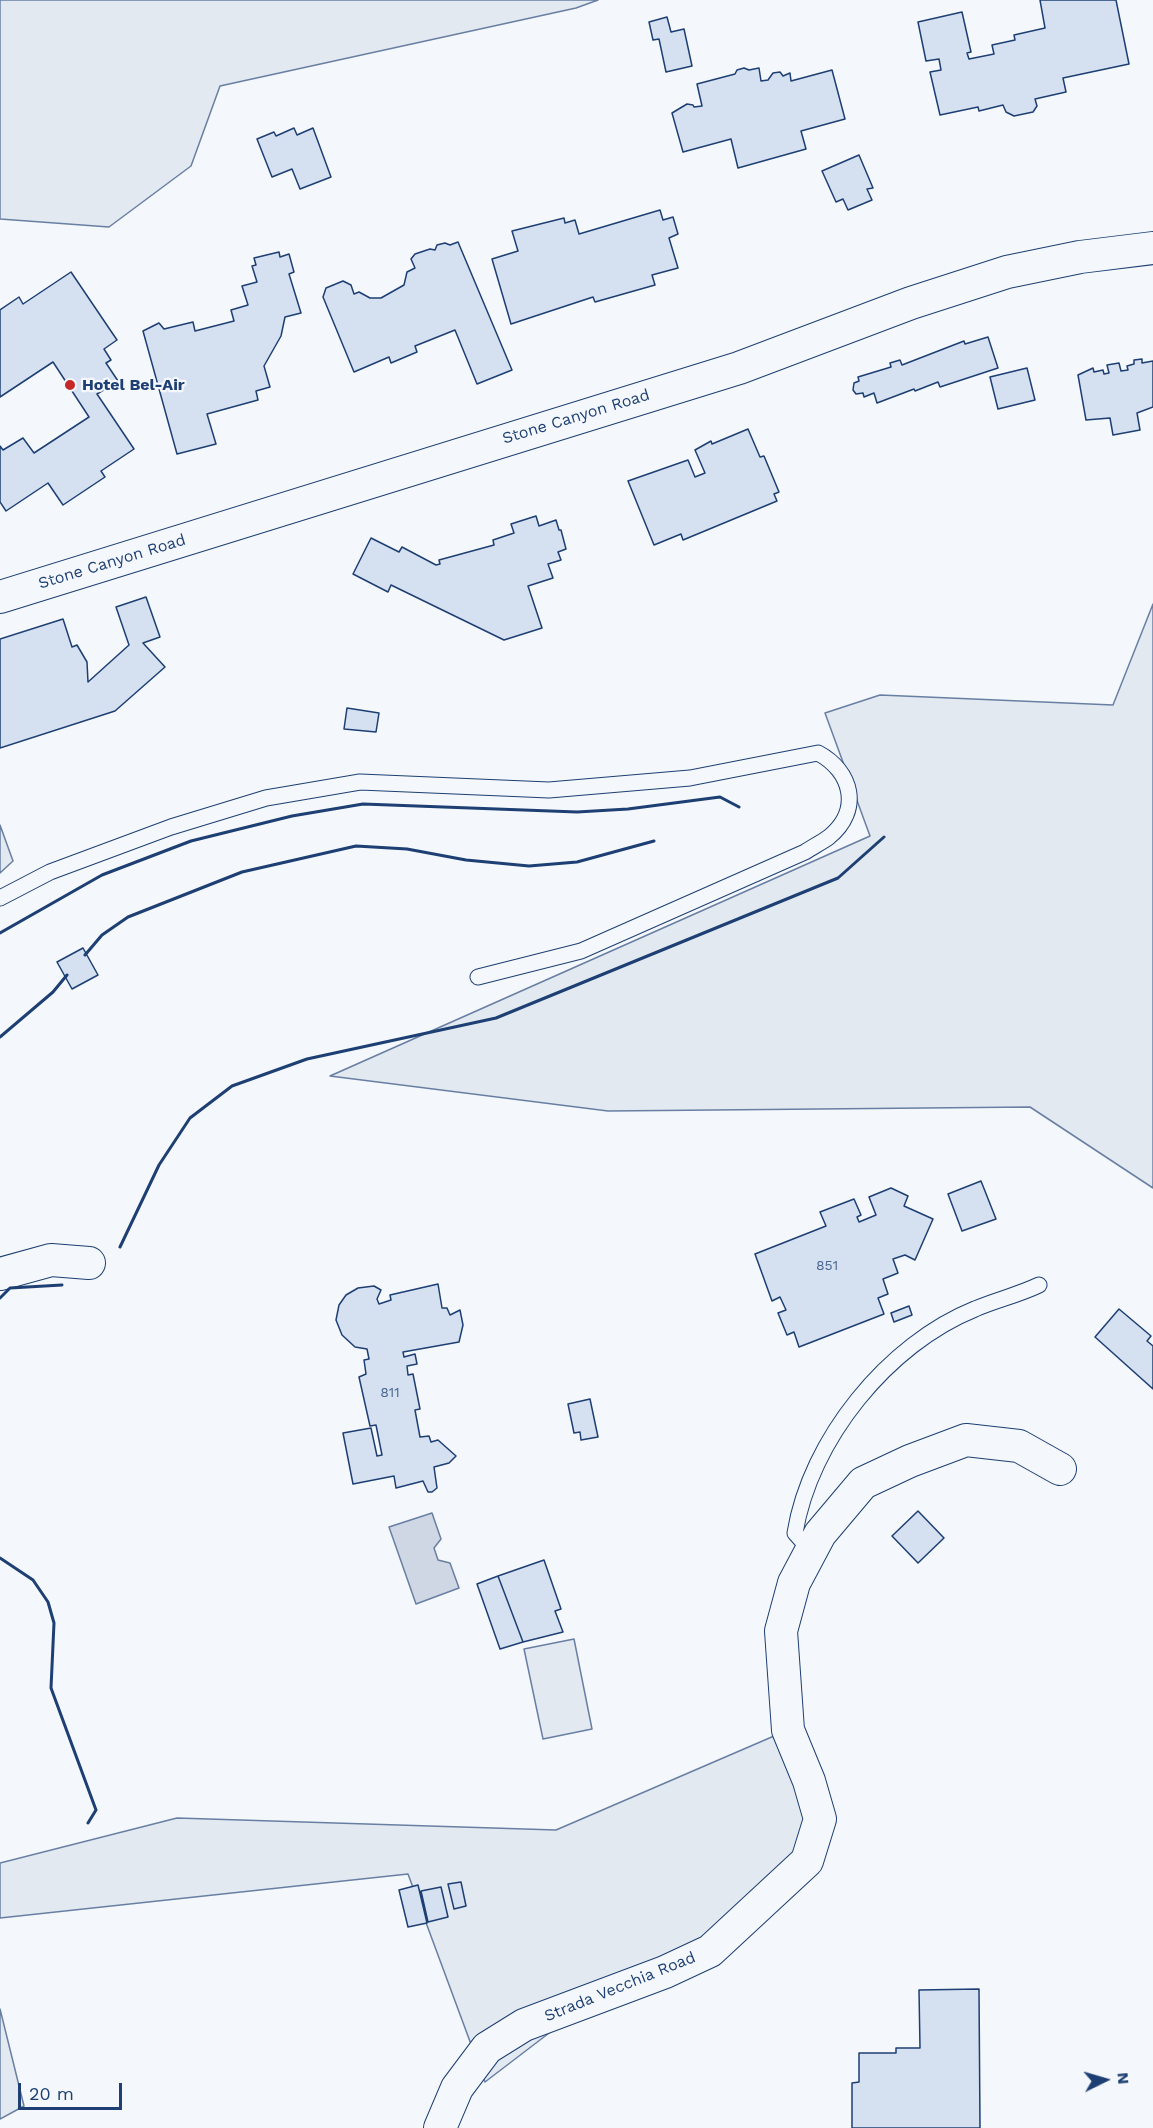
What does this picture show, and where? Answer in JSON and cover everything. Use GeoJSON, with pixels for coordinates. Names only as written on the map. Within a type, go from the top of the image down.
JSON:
{"type":"FeatureCollection","features":[{"type":"Feature","properties":{"kind":"street","name":"Stone Canyon Road"},"geometry":{"type":"LineString","coordinates":[[0,597],[739,368],[912,303],[1007,272],[1080,258],[1153,248]]}},
{"type":"Feature","properties":{"kind":"street"},"geometry":{"type":"LineString","coordinates":[[0,1274],[51,1260],[89,1263]]}},
{"type":"Feature","properties":{"kind":"street","name":"Strada Vecchia Road"},"geometry":{"type":"LineString","coordinates":[[440,2128],[457,2088],[487,2048],[524,2025],[665,1972],[710,1951],[807,1861],[820,1819],[809,1781],[788,1730],[781,1630],[794,1583],[820,1534],[863,1483],[966,1440],[1019,1446],[1060,1469]]}},
{"type":"Feature","properties":{"kind":"lane"},"geometry":{"type":"LineString","coordinates":[[0,897],[50,872],[171,827],[266,798],[360,782],[549,790],[690,778],[818,753],[831,760],[845,776],[849,805],[845,817],[830,836],[804,852],[581,951],[478,977]]}},
{"type":"Feature","properties":{"kind":"lane"},"geometry":{"type":"LineString","coordinates":[[811,1551],[795,1533],[808,1482],[844,1418],[884,1369],[917,1341],[974,1309],[1012,1298],[1039,1285]]}},
{"type":"Feature","properties":{"kind":"shaded area"},"geometry":{"type":"Polygon","coordinates":[[[0,0],[598,0],[576,8],[220,86],[191,166],[109,227],[0,219],[0,0]]]}},
{"type":"Feature","properties":{"kind":"shaded area"},"geometry":{"type":"Polygon","coordinates":[[[1153,604],[1153,1188],[1030,1107],[608,1111],[330,1076],[870,836],[825,713],[880,695],[1113,705],[1153,604]]]}},
{"type":"Feature","properties":{"kind":"shaded area"},"geometry":{"type":"Polygon","coordinates":[[[0,825],[13,861],[0,873],[0,825]]]}},
{"type":"Feature","properties":{"kind":"shaded area"},"geometry":{"type":"Polygon","coordinates":[[[432,1513],[441,1539],[434,1548],[438,1560],[450,1563],[459,1588],[416,1604],[389,1527],[432,1513]]]}},
{"type":"Feature","properties":{"kind":"shaded area"},"geometry":{"type":"Polygon","coordinates":[[[574,1639],[592,1729],[543,1739],[524,1649],[574,1639]]]}},
{"type":"Feature","properties":{"kind":"shaded area"},"geometry":{"type":"Polygon","coordinates":[[[788,1730],[820,1819],[751,1912],[591,2001],[485,2082],[408,1874],[0,1918],[0,1863],[177,1818],[556,1830],[788,1730]]]}},
{"type":"Feature","properties":{"kind":"shaded area"},"geometry":{"type":"Polygon","coordinates":[[[0,2009],[24,2106],[0,2119],[0,2009]]]}},
{"type":"Feature","properties":{"kind":"building"},"geometry":{"type":"Polygon","coordinates":[[[1040,0],[1116,0],[1129,64],[1063,78],[1066,92],[1035,99],[1037,106],[1033,112],[1014,116],[1006,112],[1003,105],[979,111],[978,107],[940,115],[930,72],[941,70],[939,59],[926,61],[918,22],[962,12],[971,52],[967,53],[969,59],[994,54],[992,45],[1015,40],[1014,35],[1045,28],[1040,0]]]}},
{"type":"Feature","properties":{"kind":"building"},"geometry":{"type":"Polygon","coordinates":[[[667,17],[671,32],[684,29],[692,66],[666,72],[659,39],[653,40],[649,22],[667,17]]]}},
{"type":"Feature","properties":{"kind":"building"},"geometry":{"type":"Polygon","coordinates":[[[744,68],[749,70],[759,68],[761,81],[768,80],[773,73],[780,72],[783,76],[790,73],[791,81],[832,70],[845,119],[801,131],[806,149],[738,168],[731,139],[683,152],[672,113],[687,104],[694,107],[702,106],[697,84],[735,74],[737,70],[744,68]]]}},
{"type":"Feature","properties":{"kind":"building"},"geometry":{"type":"Polygon","coordinates":[[[294,128],[297,135],[313,128],[331,177],[300,189],[292,169],[272,177],[257,139],[274,132],[276,136],[294,128]]]}},
{"type":"Feature","properties":{"kind":"building"},"geometry":{"type":"Polygon","coordinates":[[[859,155],[873,188],[867,189],[872,200],[848,210],[843,199],[836,202],[822,171],[859,155]]]}},
{"type":"Feature","properties":{"kind":"building"},"geometry":{"type":"Polygon","coordinates":[[[660,210],[663,220],[673,217],[678,234],[669,238],[678,268],[652,275],[655,285],[595,302],[593,297],[511,324],[492,259],[518,251],[512,231],[564,218],[565,223],[575,220],[579,234],[660,210]]]}},
{"type":"Feature","properties":{"kind":"building"},"geometry":{"type":"Polygon","coordinates":[[[458,242],[512,370],[477,384],[455,330],[415,346],[417,352],[391,363],[389,357],[354,372],[323,297],[326,288],[343,281],[351,285],[354,294],[359,292],[370,298],[381,298],[404,285],[407,272],[415,268],[411,259],[415,254],[430,249],[435,250],[437,245],[445,243],[450,245],[458,242]]]}},
{"type":"Feature","properties":{"kind":"building"},"geometry":{"type":"Polygon","coordinates":[[[279,252],[280,257],[289,254],[294,272],[289,274],[301,313],[285,317],[281,336],[264,366],[270,387],[256,391],[258,400],[207,414],[216,444],[177,454],[143,331],[159,323],[164,329],[193,322],[195,331],[234,321],[231,310],[248,305],[242,286],[257,282],[252,266],[256,265],[254,258],[279,252]]]}},
{"type":"Feature","properties":{"kind":"building"},"geometry":{"type":"Polygon","coordinates":[[[71,272],[117,340],[104,349],[111,360],[106,363],[118,381],[97,394],[134,449],[101,471],[105,477],[63,505],[48,483],[6,511],[0,502],[0,446],[3,450],[23,438],[34,453],[89,417],[53,362],[0,397],[0,310],[19,297],[23,304],[71,272]]]}},
{"type":"Feature","properties":{"kind":"building"},"geometry":{"type":"Polygon","coordinates":[[[988,337],[998,368],[940,387],[938,382],[877,403],[874,393],[864,397],[863,393],[856,394],[853,390],[854,383],[859,381],[858,377],[891,367],[890,363],[900,360],[902,365],[964,341],[965,344],[988,337]]]}},
{"type":"Feature","properties":{"kind":"building"},"geometry":{"type":"Polygon","coordinates":[[[1142,359],[1142,363],[1153,361],[1153,407],[1137,413],[1140,430],[1113,435],[1110,418],[1086,420],[1078,375],[1093,368],[1094,372],[1103,370],[1104,374],[1109,373],[1107,365],[1119,363],[1121,371],[1128,370],[1127,366],[1134,364],[1134,360],[1142,359]]]}},
{"type":"Feature","properties":{"kind":"building"},"geometry":{"type":"Polygon","coordinates":[[[1027,368],[1035,400],[998,409],[990,377],[1027,368]]]}},
{"type":"Feature","properties":{"kind":"building"},"geometry":{"type":"Polygon","coordinates":[[[748,429],[760,457],[764,456],[779,492],[774,494],[777,501],[683,540],[681,534],[654,545],[628,481],[688,460],[695,477],[705,473],[695,450],[711,441],[712,444],[748,429]]]}},
{"type":"Feature","properties":{"kind":"building"},"geometry":{"type":"Polygon","coordinates":[[[536,516],[539,526],[556,520],[566,549],[558,552],[561,560],[548,564],[553,578],[528,586],[542,628],[504,640],[391,585],[388,592],[353,574],[371,538],[399,552],[402,547],[436,565],[440,564],[439,560],[494,545],[493,540],[514,533],[511,524],[536,516]]]}},
{"type":"Feature","properties":{"kind":"building"},"geometry":{"type":"Polygon","coordinates":[[[146,597],[160,637],[143,643],[165,667],[115,711],[0,748],[0,639],[63,619],[72,647],[77,645],[87,662],[88,682],[129,645],[116,607],[146,597]]]}},
{"type":"Feature","properties":{"kind":"building"},"geometry":{"type":"Polygon","coordinates":[[[347,708],[379,713],[376,732],[344,729],[347,708]]]}},
{"type":"Feature","properties":{"kind":"building"},"geometry":{"type":"Polygon","coordinates":[[[83,948],[98,975],[72,989],[57,962],[83,948]]]}},
{"type":"Feature","properties":{"kind":"building"},"geometry":{"type":"Polygon","coordinates":[[[981,1181],[996,1219],[962,1231],[948,1194],[981,1181]]]}},
{"type":"Feature","properties":{"kind":"building"},"geometry":{"type":"Polygon","coordinates":[[[891,1188],[908,1196],[904,1206],[933,1219],[915,1260],[905,1255],[893,1259],[898,1273],[883,1279],[888,1294],[878,1298],[884,1314],[799,1347],[794,1332],[787,1335],[778,1313],[786,1310],[780,1297],[772,1301],[755,1254],[826,1226],[820,1212],[854,1199],[861,1215],[857,1217],[859,1222],[876,1215],[869,1197],[891,1188]]]}},
{"type":"Feature","properties":{"kind":"building"},"geometry":{"type":"Polygon","coordinates":[[[438,1284],[442,1308],[447,1308],[450,1315],[460,1310],[463,1325],[459,1342],[403,1352],[404,1357],[415,1354],[417,1364],[407,1366],[408,1375],[413,1374],[420,1409],[415,1410],[420,1437],[429,1436],[431,1442],[438,1440],[456,1456],[449,1463],[434,1467],[437,1488],[432,1492],[428,1492],[423,1481],[396,1488],[394,1476],[353,1484],[343,1433],[371,1428],[377,1456],[382,1455],[376,1425],[370,1426],[359,1377],[366,1374],[364,1360],[369,1359],[367,1349],[355,1347],[342,1335],[336,1320],[339,1305],[346,1295],[358,1288],[374,1286],[381,1290],[377,1299],[379,1304],[391,1300],[390,1295],[438,1284]]]}},
{"type":"Feature","properties":{"kind":"building"},"geometry":{"type":"Polygon","coordinates":[[[909,1306],[912,1315],[894,1322],[891,1313],[909,1306]]]}},
{"type":"Feature","properties":{"kind":"building"},"geometry":{"type":"Polygon","coordinates":[[[1119,1309],[1151,1336],[1147,1341],[1153,1346],[1153,1389],[1095,1337],[1119,1309]]]}},
{"type":"Feature","properties":{"kind":"building"},"geometry":{"type":"Polygon","coordinates":[[[590,1399],[598,1437],[581,1440],[580,1432],[574,1433],[568,1404],[590,1399]]]}},
{"type":"Feature","properties":{"kind":"building"},"geometry":{"type":"Polygon","coordinates":[[[918,1511],[944,1538],[918,1563],[892,1536],[918,1511]]]}},
{"type":"Feature","properties":{"kind":"building"},"geometry":{"type":"Polygon","coordinates":[[[544,1560],[561,1609],[555,1611],[563,1632],[523,1642],[498,1576],[544,1560]]]}},
{"type":"Feature","properties":{"kind":"building"},"geometry":{"type":"Polygon","coordinates":[[[498,1576],[523,1642],[500,1649],[477,1584],[498,1576]]]}},
{"type":"Feature","properties":{"kind":"building"},"geometry":{"type":"Polygon","coordinates":[[[461,1882],[466,1906],[454,1909],[448,1884],[461,1882]]]}},
{"type":"Feature","properties":{"kind":"building"},"geometry":{"type":"Polygon","coordinates":[[[418,1885],[427,1923],[408,1927],[399,1890],[418,1885]]]}},
{"type":"Feature","properties":{"kind":"building"},"geometry":{"type":"Polygon","coordinates":[[[441,1887],[448,1917],[428,1922],[421,1891],[441,1887]]]}},
{"type":"Feature","properties":{"kind":"building"},"geometry":{"type":"Polygon","coordinates":[[[979,1989],[980,2128],[852,2128],[852,2083],[859,2082],[859,2053],[896,2053],[896,2048],[920,2048],[919,1990],[979,1989]]]}},
{"type":"Feature","properties":{"kind":"wall"},"geometry":{"type":"LineString","coordinates":[[0,933],[102,875],[191,841],[292,816],[363,804],[577,812],[628,809],[720,797],[739,807]]}},
{"type":"Feature","properties":{"kind":"wall"},"geometry":{"type":"LineString","coordinates":[[120,1247],[159,1165],[190,1118],[232,1086],[307,1059],[496,1018],[838,878],[884,837]]}},
{"type":"Feature","properties":{"kind":"wall"},"geometry":{"type":"LineString","coordinates":[[85,955],[102,935],[128,917],[242,872],[356,846],[407,849],[466,860],[529,866],[577,862],[654,841]]}},
{"type":"Feature","properties":{"kind":"wall"},"geometry":{"type":"LineString","coordinates":[[0,1037],[53,992],[67,975]]}},
{"type":"Feature","properties":{"kind":"wall"},"geometry":{"type":"LineString","coordinates":[[0,1298],[10,1288],[62,1285]]}},
{"type":"Feature","properties":{"kind":"wall"},"geometry":{"type":"LineString","coordinates":[[0,1558],[33,1580],[48,1602],[54,1623],[51,1688],[96,1810],[88,1823]]}},
{"type":"Feature","properties":{"kind":"place","name":"Hotel Bel-Air"},"geometry":{"type":"Point","coordinates":[70,385]}}]}
